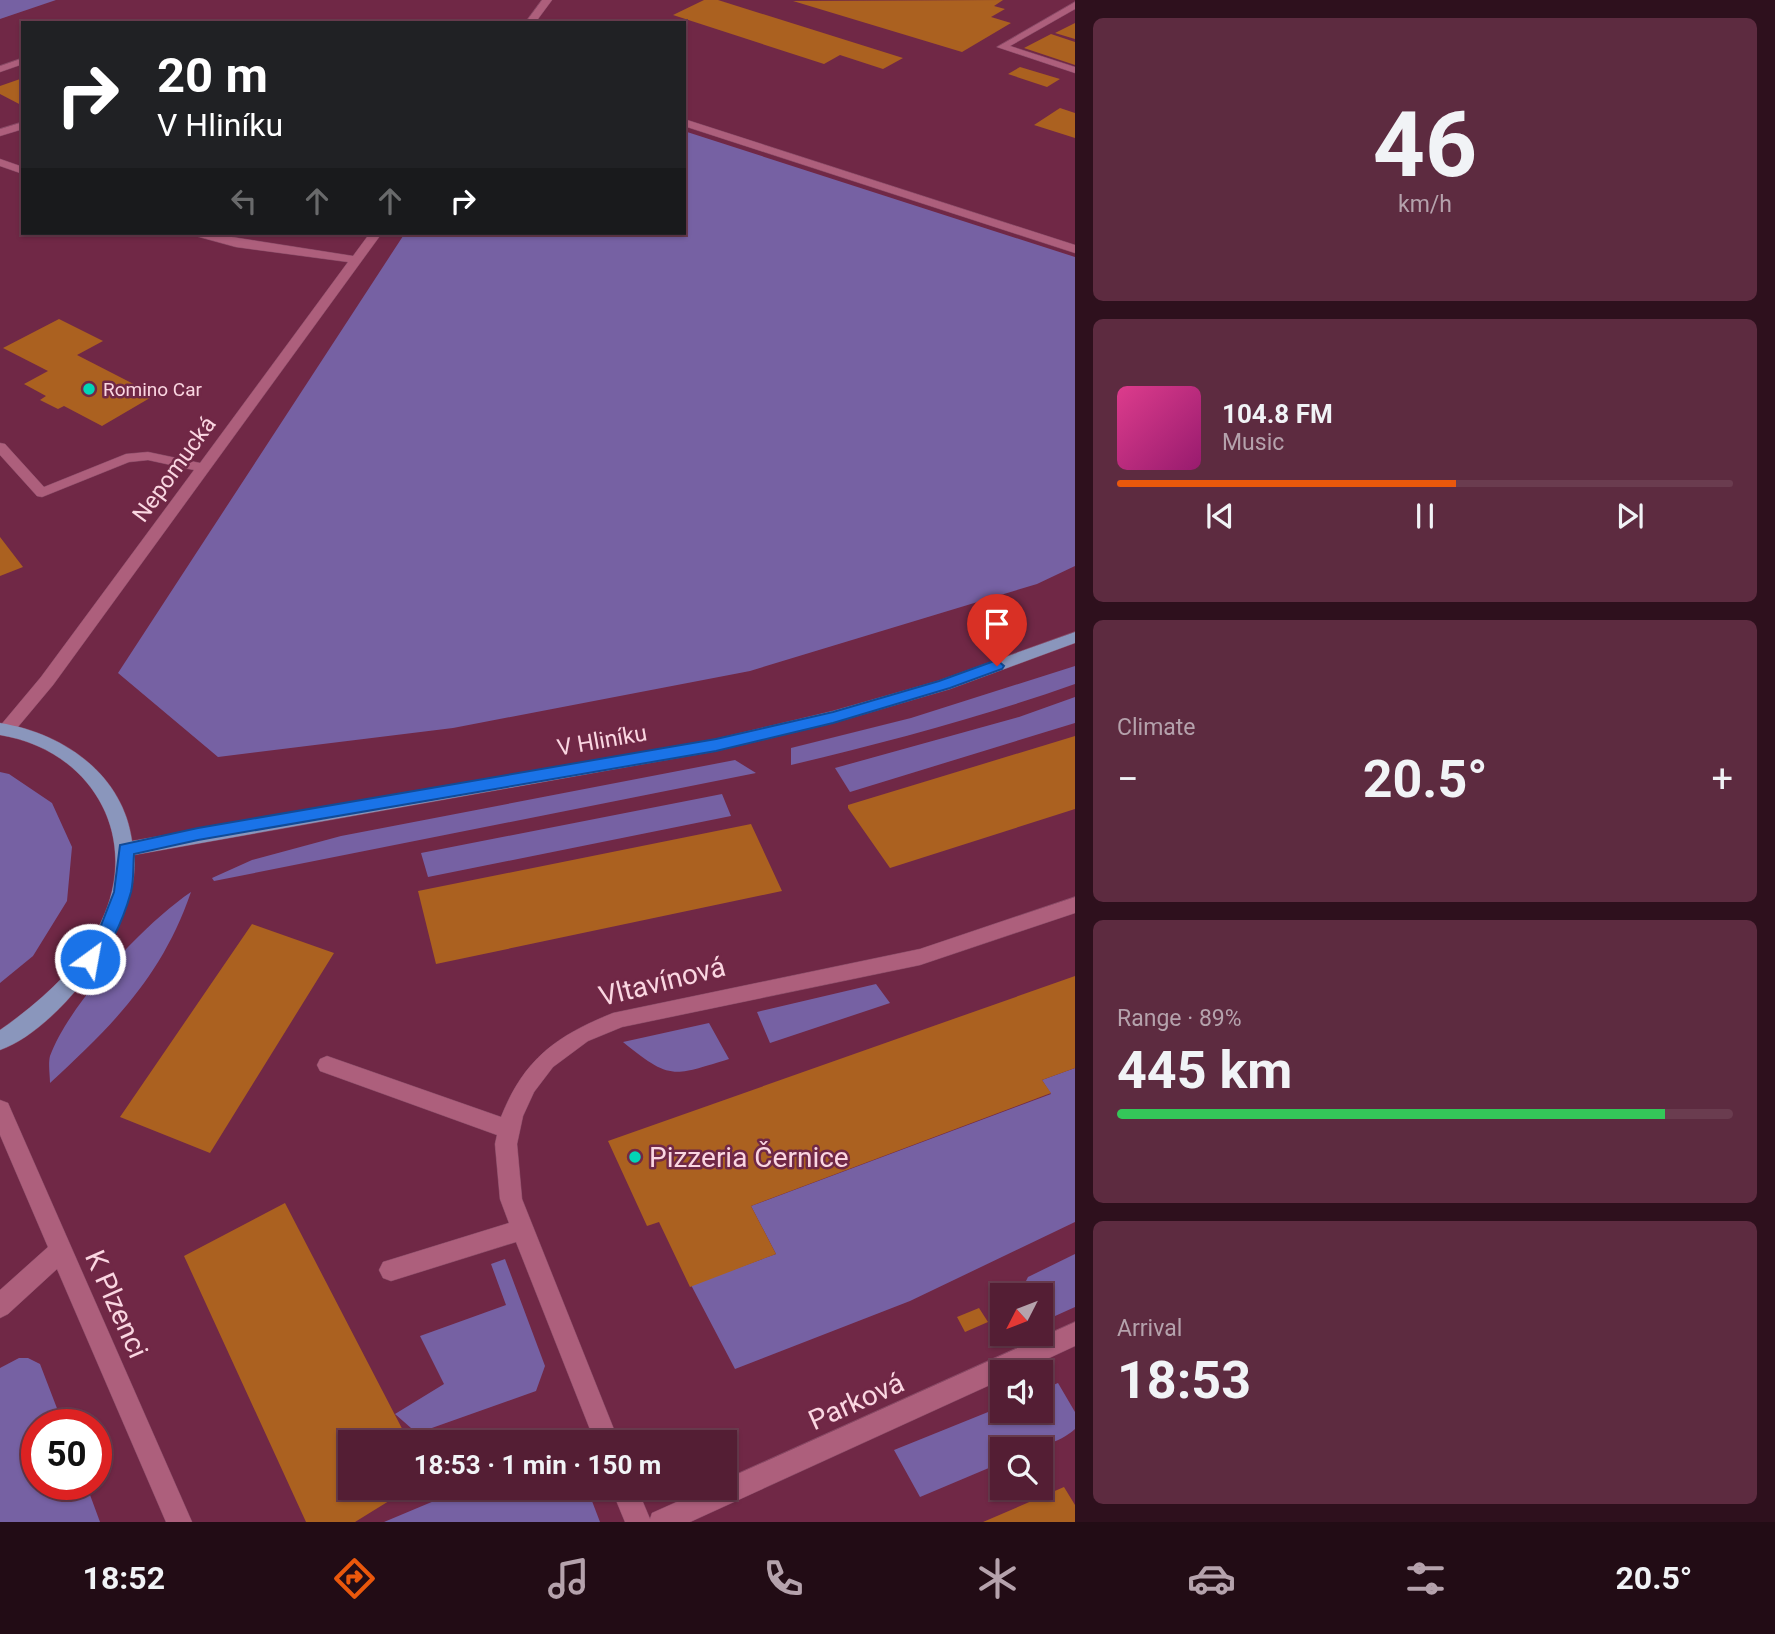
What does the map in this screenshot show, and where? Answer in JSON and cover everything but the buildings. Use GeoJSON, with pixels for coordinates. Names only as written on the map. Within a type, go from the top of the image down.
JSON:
{"type":"FeatureCollection","features":[{"type":"Feature","properties":{"kind":"main road","name":"V Hliníku"},"geometry":{"type":"LineString","coordinates":[[126,849],[198,834],[716,745],[833,717],[944,685],[1075,637]]}},
{"type":"Feature","properties":{"kind":"main road"},"geometry":{"type":"LineString","coordinates":[[0,1041],[30,1022],[74,981],[106,936],[122,892],[126,849],[115,806],[90,772],[53,746],[3,729]]}},
{"type":"Feature","properties":{"kind":"street"},"geometry":{"type":"LineString","coordinates":[[531,21],[547,0]]}},
{"type":"Feature","properties":{"kind":"street"},"geometry":{"type":"LineString","coordinates":[[1074,2],[1002,47],[1075,70]]}},
{"type":"Feature","properties":{"kind":"street"},"geometry":{"type":"LineString","coordinates":[[0,69],[21,62]]}},
{"type":"Feature","properties":{"kind":"street"},"geometry":{"type":"LineString","coordinates":[[686,123],[1075,249]]}},
{"type":"Feature","properties":{"kind":"street"},"geometry":{"type":"LineString","coordinates":[[0,133],[21,126]]}},
{"type":"Feature","properties":{"kind":"street"},"geometry":{"type":"LineString","coordinates":[[0,162],[21,170]]}},
{"type":"Feature","properties":{"kind":"street"},"geometry":{"type":"LineString","coordinates":[[207,235],[356,260]]}},
{"type":"Feature","properties":{"kind":"street","name":"Nepomucká"},"geometry":{"type":"LineString","coordinates":[[3,729],[47,681],[375,235]]}},
{"type":"Feature","properties":{"kind":"street"},"geometry":{"type":"LineString","coordinates":[[0,447],[42,493],[126,458],[148,456],[204,468]]}},
{"type":"Feature","properties":{"kind":"street","name":"Vltavínová"},"geometry":{"type":"LineString","coordinates":[[602,1430],[511,1199],[506,1144],[512,1116],[526,1086],[546,1061],[581,1035],[620,1019],[920,957],[1075,905]]}},
{"type":"Feature","properties":{"kind":"street"},"geometry":{"type":"LineString","coordinates":[[327,1065],[509,1130]]}},
{"type":"Feature","properties":{"kind":"street","name":"K Plzenci"},"geometry":{"type":"LineString","coordinates":[[0,1110],[179,1522]]}},
{"type":"Feature","properties":{"kind":"street"},"geometry":{"type":"LineString","coordinates":[[391,1270],[523,1229]]}},
{"type":"Feature","properties":{"kind":"street"},"geometry":{"type":"LineString","coordinates":[[0,1306],[61,1250]]}},
{"type":"Feature","properties":{"kind":"street","name":"Parková"},"geometry":{"type":"LineString","coordinates":[[661,1522],[1075,1334]]}},
{"type":"Feature","properties":{"kind":"street"},"geometry":{"type":"LineString","coordinates":[[629,1500],[638,1522]]}},
{"type":"Feature","properties":{"kind":"shaded area"},"geometry":{"type":"Polygon","coordinates":[[[0,0],[56,0],[0,19],[0,0]]]}},
{"type":"Feature","properties":{"kind":"shaded area"},"geometry":{"type":"Polygon","coordinates":[[[686,132],[1075,257],[1075,566],[1037,584],[750,671],[453,728],[218,757],[118,673],[404,235],[686,235],[686,132]]]}},
{"type":"Feature","properties":{"kind":"shaded area"},"geometry":{"type":"Polygon","coordinates":[[[1075,666],[1075,684],[934,728],[791,765],[791,748],[911,718],[1075,666]]]}},
{"type":"Feature","properties":{"kind":"shaded area"},"geometry":{"type":"Polygon","coordinates":[[[1075,697],[1075,723],[850,792],[835,768],[1019,717],[1075,697]]]}},
{"type":"Feature","properties":{"kind":"shaded area"},"geometry":{"type":"Polygon","coordinates":[[[735,760],[756,773],[214,881],[212,878],[252,860],[341,836],[735,760]]]}},
{"type":"Feature","properties":{"kind":"shaded area"},"geometry":{"type":"Polygon","coordinates":[[[0,772],[9,774],[52,803],[72,847],[67,901],[33,956],[0,983],[0,772]]]}},
{"type":"Feature","properties":{"kind":"shaded area"},"geometry":{"type":"Polygon","coordinates":[[[722,794],[731,816],[428,877],[421,853],[722,794]]]}},
{"type":"Feature","properties":{"kind":"shaded area"},"geometry":{"type":"Polygon","coordinates":[[[191,892],[166,949],[151,974],[115,1019],[50,1083],[50,1056],[60,1035],[91,989],[152,923],[191,892]]]}},
{"type":"Feature","properties":{"kind":"shaded area"},"geometry":{"type":"Polygon","coordinates":[[[876,984],[890,1003],[770,1043],[757,1012],[876,984]]]}},
{"type":"Feature","properties":{"kind":"shaded area"},"geometry":{"type":"Polygon","coordinates":[[[709,1023],[729,1059],[696,1069],[673,1072],[663,1069],[623,1042],[709,1023]]]}},
{"type":"Feature","properties":{"kind":"shaded area"},"geometry":{"type":"Polygon","coordinates":[[[1075,1068],[1075,1222],[910,1301],[735,1369],[691,1285],[776,1254],[751,1206],[1051,1094],[1042,1080],[1075,1068]]]}},
{"type":"Feature","properties":{"kind":"shaded area"},"geometry":{"type":"Polygon","coordinates":[[[1075,1254],[1075,1307],[1054,1316],[1054,1283],[1025,1283],[1028,1277],[1075,1254]]]}},
{"type":"Feature","properties":{"kind":"shaded area"},"geometry":{"type":"Polygon","coordinates":[[[505,1259],[545,1366],[536,1391],[429,1429],[411,1428],[395,1414],[444,1384],[420,1336],[506,1305],[491,1264],[505,1259]]]}},
{"type":"Feature","properties":{"kind":"shaded area"},"geometry":{"type":"Polygon","coordinates":[[[19,1358],[28,1358],[40,1364],[57,1409],[21,1409],[21,1500],[92,1500],[100,1522],[0,1522],[0,1368],[19,1358]]]}},
{"type":"Feature","properties":{"kind":"shaded area"},"geometry":{"type":"Polygon","coordinates":[[[1058,1383],[1075,1412],[1075,1429],[1053,1442],[1053,1437],[990,1437],[990,1467],[920,1497],[894,1450],[990,1411],[990,1423],[1053,1423],[1053,1385],[1058,1383]]]}},
{"type":"Feature","properties":{"kind":"shaded area"},"geometry":{"type":"Polygon","coordinates":[[[436,1500],[592,1500],[600,1522],[384,1522],[436,1500]]]}},
{"type":"Feature","properties":{"kind":"place","name":"Romino Car"},"geometry":{"type":"Point","coordinates":[89,389]}},
{"type":"Feature","properties":{"kind":"place","name":"Pizzeria Černice"},"geometry":{"type":"Point","coordinates":[635,1157]}},
{"type":"Feature","properties":{"kind":"route"},"geometry":{"type":"LineString","coordinates":[[90,959],[106,936],[122,892],[126,849],[198,834],[716,745],[833,717],[944,685],[997,666]]}}]}
